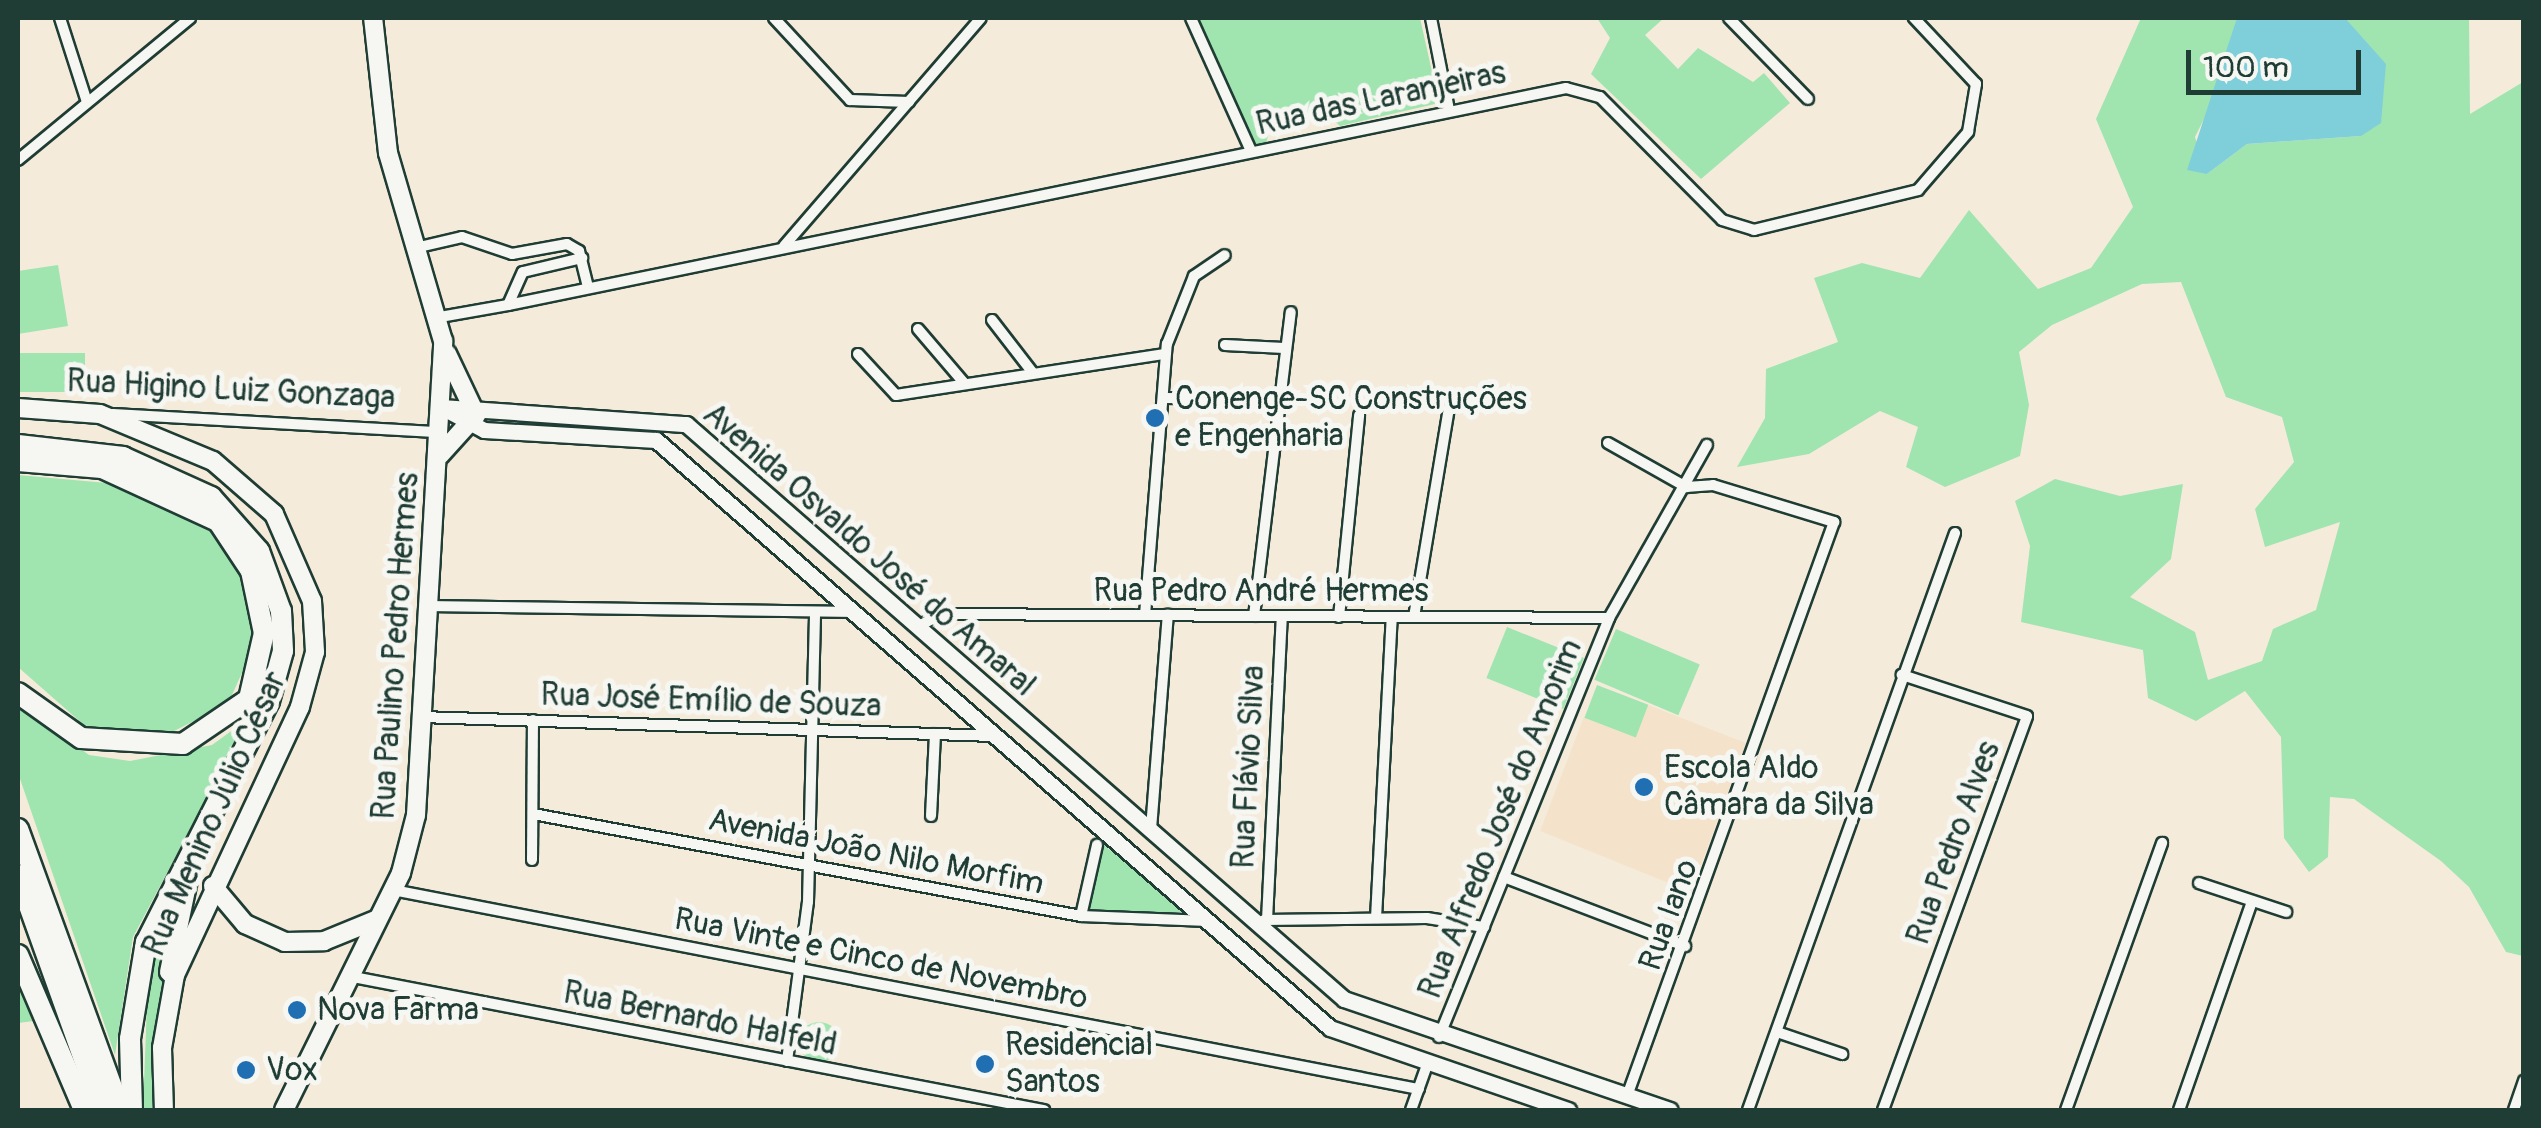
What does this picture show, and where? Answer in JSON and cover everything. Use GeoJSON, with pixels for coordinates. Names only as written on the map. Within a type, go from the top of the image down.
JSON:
{"type":"FeatureCollection","features":[{"type":"Feature","properties":{"kind":"highway"},"geometry":{"type":"LineString","coordinates":[[18,445],[72,447],[172,475],[210,497],[259,551],[281,611],[279,674],[138,972],[132,1110]]}},
{"type":"Feature","properties":{"kind":"highway"},"geometry":{"type":"LineString","coordinates":[[18,461],[102,468],[218,522],[251,572],[264,633],[249,699],[212,733],[183,744],[81,738],[18,693]]}},
{"type":"Feature","properties":{"kind":"highway"},"geometry":{"type":"LineString","coordinates":[[18,829],[120,1110]]}},
{"type":"Feature","properties":{"kind":"highway"},"geometry":{"type":"LineString","coordinates":[[18,875],[102,1110]]}},
{"type":"Feature","properties":{"kind":"highway"},"geometry":{"type":"LineString","coordinates":[[18,955],[60,1069],[84,1110]]}},
{"type":"Feature","properties":{"kind":"main road"},"geometry":{"type":"LineString","coordinates":[[374,18],[384,134],[412,248],[440,317],[443,342],[474,403]]}},
{"type":"Feature","properties":{"kind":"main road","name":"Rua Paulino Pedro Hermes"},"geometry":{"type":"LineString","coordinates":[[284,1110],[346,976],[393,890],[414,830],[442,432],[443,342]]}},
{"type":"Feature","properties":{"kind":"main road","name":"Rua Paulino Pedro Hermes"},"geometry":{"type":"LineString","coordinates":[[440,456],[468,427],[474,403]]}},
{"type":"Feature","properties":{"kind":"main road","name":"Avenida Osvaldo José do Amaral"},"geometry":{"type":"LineString","coordinates":[[441,407],[474,403],[527,418],[673,418],[1260,920],[1344,1000],[1439,1038],[1670,1110]]}},
{"type":"Feature","properties":{"kind":"main road"},"geometry":{"type":"LineString","coordinates":[[441,407],[468,427]]}},
{"type":"Feature","properties":{"kind":"main road","name":"Rua Higino Luiz Gonzaga"},"geometry":{"type":"LineString","coordinates":[[18,408],[100,414]]}},
{"type":"Feature","properties":{"kind":"main road","name":"Rua Menino Júlio César"},"geometry":{"type":"LineString","coordinates":[[100,414],[235,476],[288,534],[310,588],[315,652],[300,707],[212,886],[167,1008],[164,1110]]}},
{"type":"Feature","properties":{"kind":"main road","name":"Avenida Osvaldo José do Amaral"},"geometry":{"type":"LineString","coordinates":[[468,427],[656,440],[1343,1036],[1568,1110]]}},
{"type":"Feature","properties":{"kind":"main road"},"geometry":{"type":"LineString","coordinates":[[889,640],[917,627]]}},
{"type":"Feature","properties":{"kind":"main road"},"geometry":{"type":"LineString","coordinates":[[966,708],[968,690],[985,688]]}},
{"type":"Feature","properties":{"kind":"main road"},"geometry":{"type":"LineString","coordinates":[[167,1008],[172,934],[200,839]]}},
{"type":"Feature","properties":{"kind":"main road"},"geometry":{"type":"LineString","coordinates":[[212,886],[260,934],[324,941],[358,956]]}},
{"type":"Feature","properties":{"kind":"main road"},"geometry":{"type":"LineString","coordinates":[[324,941],[378,919]]}},
{"type":"Feature","properties":{"kind":"main road"},"geometry":{"type":"LineString","coordinates":[[60,1069],[75,1110]]}},
{"type":"Feature","properties":{"kind":"main road"},"geometry":{"type":"LineString","coordinates":[[1609,1110],[1626,1096],[1637,1110]]}},
{"type":"Feature","properties":{"kind":"street"},"geometry":{"type":"LineString","coordinates":[[60,18],[88,102]]}},
{"type":"Feature","properties":{"kind":"street"},"geometry":{"type":"LineString","coordinates":[[18,160],[178,22],[190,18]]}},
{"type":"Feature","properties":{"kind":"street"},"geometry":{"type":"LineString","coordinates":[[774,18],[850,100],[909,102]]}},
{"type":"Feature","properties":{"kind":"street"},"geometry":{"type":"LineString","coordinates":[[783,247],[981,18]]}},
{"type":"Feature","properties":{"kind":"street"},"geometry":{"type":"LineString","coordinates":[[1191,18],[1251,151]]}},
{"type":"Feature","properties":{"kind":"street"},"geometry":{"type":"LineString","coordinates":[[1431,18],[1449,110]]}},
{"type":"Feature","properties":{"kind":"street"},"geometry":{"type":"LineString","coordinates":[[1729,18],[1808,99]]}},
{"type":"Feature","properties":{"kind":"street","name":"Rua das Laranjeiras"},"geometry":{"type":"LineString","coordinates":[[440,317],[1449,110],[1584,90],[1722,220],[1754,230],[1902,198],[1934,177],[1968,132],[1976,84],[1914,18]]}},
{"type":"Feature","properties":{"kind":"street"},"geometry":{"type":"LineString","coordinates":[[412,248],[472,238],[512,254],[567,244],[582,258],[588,287]]}},
{"type":"Feature","properties":{"kind":"street"},"geometry":{"type":"LineString","coordinates":[[543,247],[545,263]]}},
{"type":"Feature","properties":{"kind":"street"},"geometry":{"type":"LineString","coordinates":[[508,304],[518,277],[512,254]]}},
{"type":"Feature","properties":{"kind":"street"},"geometry":{"type":"LineString","coordinates":[[1145,615],[1165,354],[1194,276],[1224,255]]}},
{"type":"Feature","properties":{"kind":"street"},"geometry":{"type":"LineString","coordinates":[[518,277],[545,263],[582,258]]}},
{"type":"Feature","properties":{"kind":"street"},"geometry":{"type":"LineString","coordinates":[[1254,616],[1291,312]]}},
{"type":"Feature","properties":{"kind":"street"},"geometry":{"type":"LineString","coordinates":[[992,320],[1033,374]]}},
{"type":"Feature","properties":{"kind":"street"},"geometry":{"type":"LineString","coordinates":[[918,329],[965,384]]}},
{"type":"Feature","properties":{"kind":"street"},"geometry":{"type":"LineString","coordinates":[[1225,345],[1284,348]]}},
{"type":"Feature","properties":{"kind":"street"},"geometry":{"type":"LineString","coordinates":[[858,354],[896,395],[1165,354]]}},
{"type":"Feature","properties":{"kind":"street"},"geometry":{"type":"LineString","coordinates":[[1164,398],[1278,399]]}},
{"type":"Feature","properties":{"kind":"street"},"geometry":{"type":"LineString","coordinates":[[1414,617],[1449,407]]}},
{"type":"Feature","properties":{"kind":"street","name":"Rua Higino Luiz Gonzaga"},"geometry":{"type":"LineString","coordinates":[[100,414],[442,432]]}},
{"type":"Feature","properties":{"kind":"street"},"geometry":{"type":"LineString","coordinates":[[1339,617],[1359,416]]}},
{"type":"Feature","properties":{"kind":"street"},"geometry":{"type":"LineString","coordinates":[[1608,443],[1686,487]]}},
{"type":"Feature","properties":{"kind":"street","name":"Rua Alfredo José do Amorim"},"geometry":{"type":"LineString","coordinates":[[1439,1038],[1609,618],[1707,445]]}},
{"type":"Feature","properties":{"kind":"street","name":"Rua Iano"},"geometry":{"type":"LineString","coordinates":[[1626,1096],[1685,946],[1834,522],[1713,485],[1686,487]]}},
{"type":"Feature","properties":{"kind":"street"},"geometry":{"type":"LineString","coordinates":[[1748,1110],[1955,533]]}},
{"type":"Feature","properties":{"kind":"street"},"geometry":{"type":"LineString","coordinates":[[427,606],[857,612]]}},
{"type":"Feature","properties":{"kind":"street"},"geometry":{"type":"LineString","coordinates":[[786,1061],[800,969],[808,864],[815,612]]}},
{"type":"Feature","properties":{"kind":"street","name":"Rua Pedro André Hermes"},"geometry":{"type":"LineString","coordinates":[[917,627],[941,614],[1609,618]]}},
{"type":"Feature","properties":{"kind":"street"},"geometry":{"type":"LineString","coordinates":[[1151,829],[1168,616]]}},
{"type":"Feature","properties":{"kind":"street","name":"Rua Flávio Silva"},"geometry":{"type":"LineString","coordinates":[[1260,920],[1282,616]]}},
{"type":"Feature","properties":{"kind":"street"},"geometry":{"type":"LineString","coordinates":[[1376,918],[1392,617]]}},
{"type":"Feature","properties":{"kind":"street","name":"Rua Pedro Alves"},"geometry":{"type":"LineString","coordinates":[[1882,1110],[2027,716],[1902,675]]}},
{"type":"Feature","properties":{"kind":"street","name":"Rua José Emílio de Souza"},"geometry":{"type":"LineString","coordinates":[[421,717],[999,736]]}},
{"type":"Feature","properties":{"kind":"street"},"geometry":{"type":"LineString","coordinates":[[532,860],[534,720]]}},
{"type":"Feature","properties":{"kind":"street"},"geometry":{"type":"LineString","coordinates":[[931,816],[935,734]]}},
{"type":"Feature","properties":{"kind":"street","name":"Avenida João Nilo Morfim"},"geometry":{"type":"LineString","coordinates":[[533,814],[1081,916],[1212,921]]}},
{"type":"Feature","properties":{"kind":"street"},"geometry":{"type":"LineString","coordinates":[[2066,1110],[2162,842]]}},
{"type":"Feature","properties":{"kind":"street"},"geometry":{"type":"LineString","coordinates":[[1081,916],[1096,845]]}},
{"type":"Feature","properties":{"kind":"street"},"geometry":{"type":"LineString","coordinates":[[1504,877],[1685,946]]}},
{"type":"Feature","properties":{"kind":"street"},"geometry":{"type":"LineString","coordinates":[[2200,883],[2286,912]]}},
{"type":"Feature","properties":{"kind":"street","name":"Rua Vinte e Cinco de Novembro"},"geometry":{"type":"LineString","coordinates":[[393,890],[1419,1089]]}},
{"type":"Feature","properties":{"kind":"street"},"geometry":{"type":"LineString","coordinates":[[2178,1110],[2252,901]]}},
{"type":"Feature","properties":{"kind":"street"},"geometry":{"type":"LineString","coordinates":[[1260,920],[1376,918],[1484,927]]}},
{"type":"Feature","properties":{"kind":"street","name":"Rua Bernardo Halfeld"},"geometry":{"type":"LineString","coordinates":[[346,976],[1044,1110]]}},
{"type":"Feature","properties":{"kind":"street"},"geometry":{"type":"LineString","coordinates":[[1776,1032],[1842,1054]]}},
{"type":"Feature","properties":{"kind":"street"},"geometry":{"type":"LineString","coordinates":[[1412,1110],[1427,1065]]}},
{"type":"Feature","properties":{"kind":"street"},"geometry":{"type":"LineString","coordinates":[[2514,1110],[2524,1080]]}},
{"type":"Feature","properties":{"kind":"shaded area","name":"Escola Aldo Câmara da Silva"},"geometry":{"type":"Polygon","coordinates":[[[1648,705],[1746,743],[1691,892],[1540,831],[1584,717],[1635,737],[1648,705]]]}},
{"type":"Feature","properties":{"kind":"green space"},"geometry":{"type":"Polygon","coordinates":[[[1199,18],[1420,18],[1439,103],[1340,126],[1325,113],[1271,127],[1266,143],[1253,145],[1199,18]]]}},
{"type":"Feature","properties":{"kind":"green space"},"geometry":{"type":"Polygon","coordinates":[[[1597,18],[1664,18],[1645,35],[1678,69],[1698,48],[1753,82],[1764,73],[1790,103],[1701,179],[1591,74],[1610,38],[1597,18]]]}},
{"type":"Feature","properties":{"kind":"green space"},"geometry":{"type":"Polygon","coordinates":[[[2141,18],[2237,18],[2223,81],[2195,137],[2207,174],[2247,144],[2361,136],[2363,48],[2345,18],[2469,18],[2470,114],[2523,82],[2523,956],[2506,952],[2469,887],[2441,861],[2354,799],[2330,797],[2328,857],[2309,872],[2284,838],[2281,737],[2245,691],[2196,721],[2148,698],[2143,650],[2021,622],[2030,546],[2015,501],[2055,479],[2120,496],[2183,484],[2171,559],[2130,597],[2195,632],[2208,680],[2262,661],[2273,629],[2316,610],[2340,522],[2265,547],[2255,509],[2294,462],[2282,417],[2226,397],[2181,282],[2142,284],[2052,325],[2019,352],[2029,405],[2020,456],[1945,487],[1906,467],[1918,427],[1880,411],[1809,454],[1737,467],[1765,418],[1766,369],[1838,342],[1814,278],[1862,263],[1920,278],[1969,210],[2038,289],[2091,268],[2133,207],[2096,119],[2141,18]]]}},
{"type":"Feature","properties":{"kind":"green space"},"geometry":{"type":"Polygon","coordinates":[[[58,265],[68,326],[18,334],[18,271],[58,265]]]}},
{"type":"Feature","properties":{"kind":"green space"},"geometry":{"type":"Polygon","coordinates":[[[18,353],[85,353],[85,392],[18,392],[18,353]]]}},
{"type":"Feature","properties":{"kind":"green space"},"geometry":{"type":"Polygon","coordinates":[[[18,475],[107,483],[203,523],[225,542],[242,567],[257,639],[228,704],[164,736],[126,739],[84,725],[18,667],[18,475]]]}},
{"type":"Feature","properties":{"kind":"green space"},"geometry":{"type":"Polygon","coordinates":[[[1507,627],[1584,658],[1563,709],[1486,678],[1507,627]]]}},
{"type":"Feature","properties":{"kind":"green space"},"geometry":{"type":"Polygon","coordinates":[[[1616,629],[1700,665],[1678,715],[1595,680],[1616,629]]]}},
{"type":"Feature","properties":{"kind":"green space"},"geometry":{"type":"Polygon","coordinates":[[[1597,685],[1648,705],[1636,737],[1584,718],[1597,685]]]}},
{"type":"Feature","properties":{"kind":"green space"},"geometry":{"type":"Polygon","coordinates":[[[18,704],[89,755],[130,761],[212,745],[249,718],[133,937],[115,1055],[18,773],[18,704]]]}},
{"type":"Feature","properties":{"kind":"green space"},"geometry":{"type":"Polygon","coordinates":[[[1104,845],[1187,913],[1088,911],[1104,845]]]}},
{"type":"Feature","properties":{"kind":"green space"},"geometry":{"type":"Polygon","coordinates":[[[178,892],[158,1006],[158,1110],[143,1110],[148,977],[178,892]]]}},
{"type":"Feature","properties":{"kind":"green space"},"geometry":{"type":"Polygon","coordinates":[[[18,975],[34,1021],[18,1023],[18,975]]]}},
{"type":"Feature","properties":{"kind":"green space"},"geometry":{"type":"Polygon","coordinates":[[[819,1022],[833,1028],[839,1042],[833,1056],[819,1062],[805,1056],[799,1042],[805,1028],[819,1022]]]}},
{"type":"Feature","properties":{"kind":"water"},"geometry":{"type":"Polygon","coordinates":[[[2237,18],[2345,18],[2386,64],[2381,123],[2361,136],[2247,144],[2207,174],[2187,170],[2237,18]]]}},
{"type":"Feature","properties":{"kind":"place","name":"Conenge-SC Construções e Engenharia"},"geometry":{"type":"Point","coordinates":[1155,418]}},
{"type":"Feature","properties":{"kind":"place","name":"Escola Aldo Câmara da Silva"},"geometry":{"type":"Point","coordinates":[1644,787]}},
{"type":"Feature","properties":{"kind":"place","name":"Nova Farma"},"geometry":{"type":"Point","coordinates":[297,1010]}},
{"type":"Feature","properties":{"kind":"place","name":"Residencial Santos"},"geometry":{"type":"Point","coordinates":[985,1064]}},
{"type":"Feature","properties":{"kind":"place","name":"Vox"},"geometry":{"type":"Point","coordinates":[246,1070]}}]}
